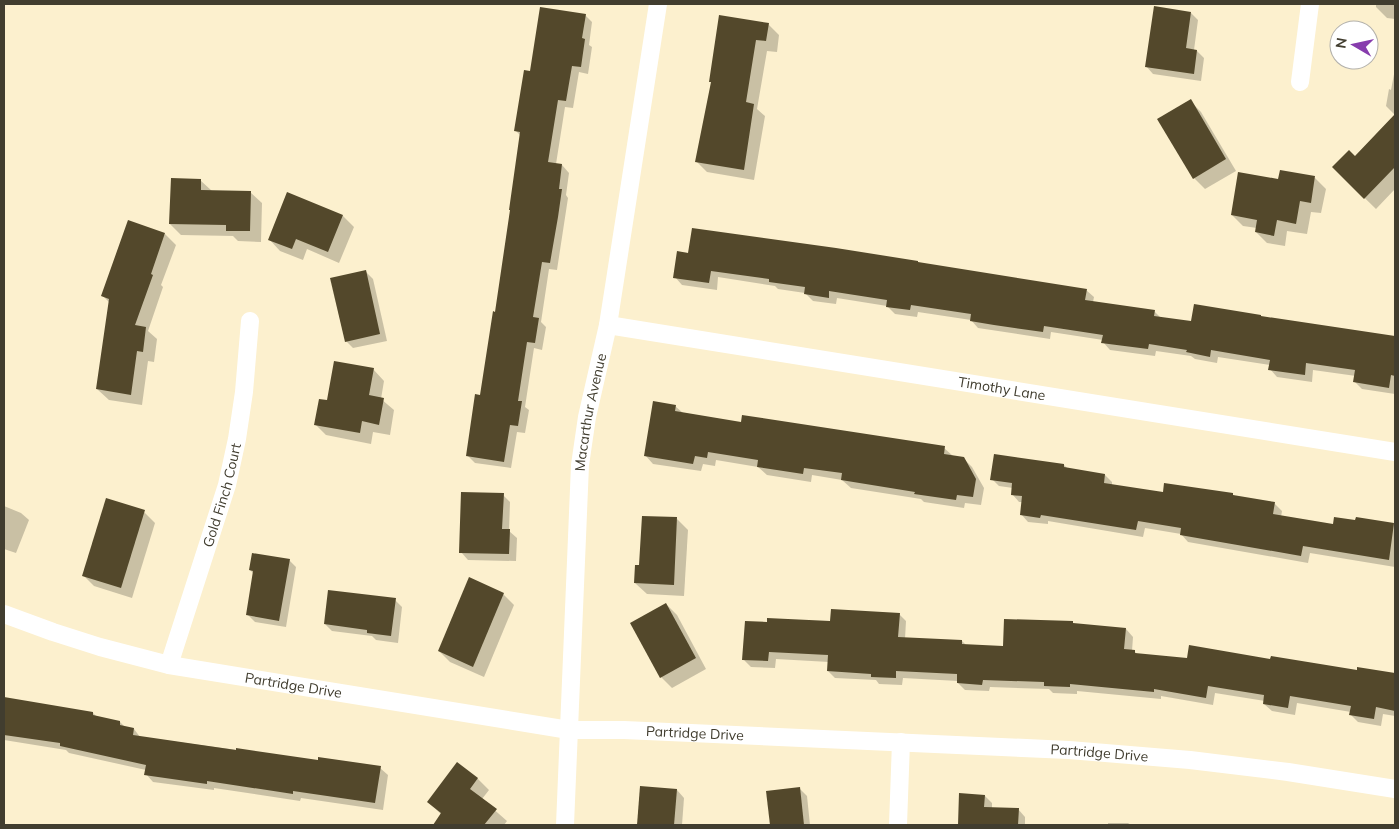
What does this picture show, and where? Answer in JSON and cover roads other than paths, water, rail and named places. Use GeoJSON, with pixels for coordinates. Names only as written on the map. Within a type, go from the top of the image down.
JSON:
{"type":"FeatureCollection","features":[{"type":"Feature","properties":{"kind":"street","name":"Macarthur Avenue"},"geometry":{"type":"LineString","coordinates":[[565,825],[580,465],[587,417],[608,325],[658,4]]}},
{"type":"Feature","properties":{"kind":"street"},"geometry":{"type":"LineString","coordinates":[[1300,82],[1310,4]]}},
{"type":"Feature","properties":{"kind":"street","name":"Gold Finch Court"},"geometry":{"type":"LineString","coordinates":[[169,665],[227,485],[237,439],[244,392],[250,321]]}},
{"type":"Feature","properties":{"kind":"street","name":"Timothy Lane"},"geometry":{"type":"LineString","coordinates":[[608,325],[1395,452]]}},
{"type":"Feature","properties":{"kind":"street","name":"Partridge Drive"},"geometry":{"type":"LineString","coordinates":[[4,614],[62,635],[169,665],[569,730],[624,730],[1068,750],[1190,760],[1288,772],[1395,789]]}},
{"type":"Feature","properties":{"kind":"street"},"geometry":{"type":"LineString","coordinates":[[898,825],[901,742]]}}]}
